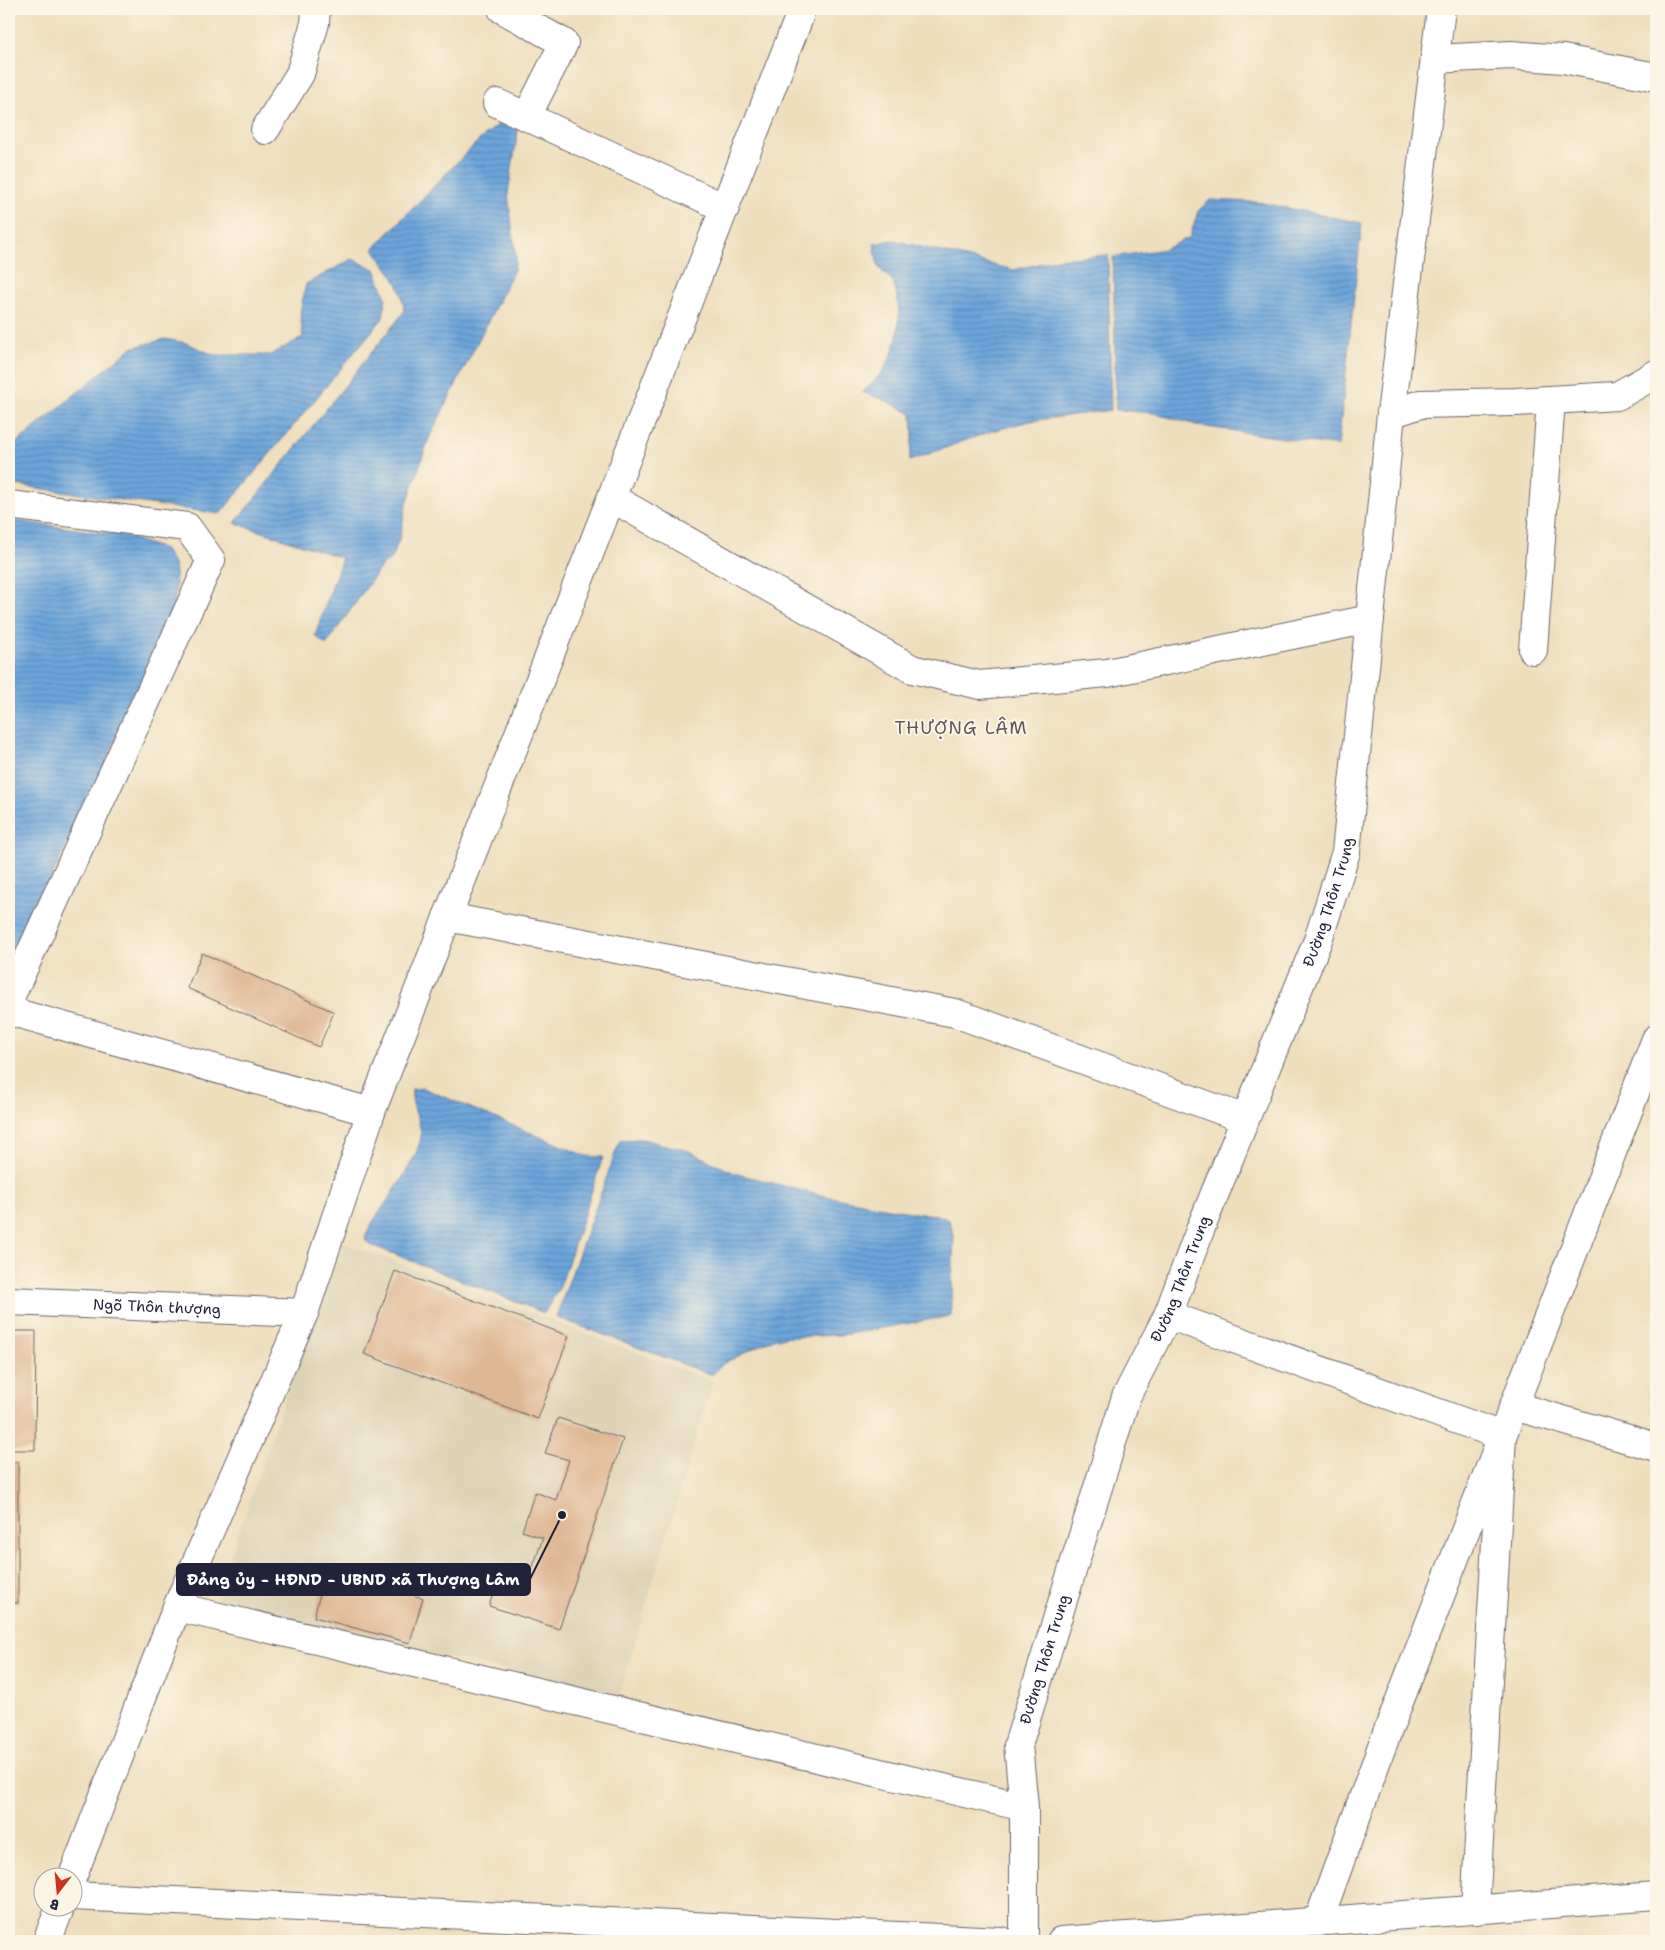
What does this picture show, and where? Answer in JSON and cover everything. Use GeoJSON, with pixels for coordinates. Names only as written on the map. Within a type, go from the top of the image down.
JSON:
{"type":"FeatureCollection","features":[{"type":"Feature","properties":{"kind":"street"},"geometry":{"type":"LineString","coordinates":[[266,130],[300,74],[315,23],[316,9]]}},
{"type":"Feature","properties":{"kind":"street"},"geometry":{"type":"LineString","coordinates":[[502,9],[564,43],[527,116]]}},
{"type":"Feature","properties":{"kind":"street"},"geometry":{"type":"LineString","coordinates":[[76,1868],[177,1608],[304,1313],[371,1112],[612,498],[801,9]]}},
{"type":"Feature","properties":{"kind":"street","name":"Đường Thôn Trung"},"geometry":{"type":"LineString","coordinates":[[1024,1941],[1024,1807],[1018,1745],[1126,1397],[1168,1316],[1200,1230],[1318,940],[1346,852],[1391,414],[1440,9]]}},
{"type":"Feature","properties":{"kind":"street"},"geometry":{"type":"LineString","coordinates":[[1435,59],[1511,54],[1554,58],[1656,78]]}},
{"type":"Feature","properties":{"kind":"street"},"geometry":{"type":"LineString","coordinates":[[497,103],[725,208]]}},
{"type":"Feature","properties":{"kind":"street"},"geometry":{"type":"LineString","coordinates":[[1391,414],[1420,404],[1618,396],[1656,374]]}},
{"type":"Feature","properties":{"kind":"street"},"geometry":{"type":"LineString","coordinates":[[1532,650],[1550,400]]}},
{"type":"Feature","properties":{"kind":"street"},"geometry":{"type":"LineString","coordinates":[[612,498],[912,669],[979,685],[1107,673],[1370,619]]}},
{"type":"Feature","properties":{"kind":"street"},"geometry":{"type":"LineString","coordinates":[[9,505],[187,527],[210,560],[9,1000]]}},
{"type":"Feature","properties":{"kind":"street"},"geometry":{"type":"LineString","coordinates":[[447,917],[955,1013],[1245,1119]]}},
{"type":"Feature","properties":{"kind":"street"},"geometry":{"type":"LineString","coordinates":[[9,1012],[371,1112]]}},
{"type":"Feature","properties":{"kind":"street"},"geometry":{"type":"LineString","coordinates":[[1318,1922],[1382,1746],[1656,1039]]}},
{"type":"Feature","properties":{"kind":"street","name":"Ngõ Thôn thượng"},"geometry":{"type":"LineString","coordinates":[[9,1301],[304,1313]]}},
{"type":"Feature","properties":{"kind":"street"},"geometry":{"type":"LineString","coordinates":[[1168,1316],[1502,1436]]}},
{"type":"Feature","properties":{"kind":"street"},"geometry":{"type":"LineString","coordinates":[[1514,1406],[1656,1447]]}},
{"type":"Feature","properties":{"kind":"street"},"geometry":{"type":"LineString","coordinates":[[1475,1910],[1502,1436]]}},
{"type":"Feature","properties":{"kind":"street"},"geometry":{"type":"LineString","coordinates":[[177,1608],[1024,1807]]}},
{"type":"Feature","properties":{"kind":"street"},"geometry":{"type":"LineString","coordinates":[[1061,1941],[1656,1896]]}},
{"type":"Feature","properties":{"kind":"street"},"geometry":{"type":"LineString","coordinates":[[82,1897],[542,1930],[1001,1941]]}},
{"type":"Feature","properties":{"kind":"street"},"geometry":{"type":"LineString","coordinates":[[47,1941],[56,1918]]}},
{"type":"Feature","properties":{"kind":"shaded area"},"geometry":{"type":"Polygon","coordinates":[[[339,1241],[713,1381],[619,1696],[214,1604],[339,1241]]]}},
{"type":"Feature","properties":{"kind":"water"},"geometry":{"type":"Polygon","coordinates":[[[500,123],[518,130],[508,194],[516,258],[514,270],[429,438],[406,506],[400,537],[392,557],[380,568],[326,645],[315,636],[342,558],[235,523],[404,312],[398,285],[373,249],[478,141],[500,123]]]}},
{"type":"Feature","properties":{"kind":"water"},"geometry":{"type":"Polygon","coordinates":[[[1210,200],[1257,202],[1362,223],[1338,446],[1200,426],[1153,413],[1116,410],[1113,257],[1165,249],[1190,237],[1198,211],[1210,200]]]}},
{"type":"Feature","properties":{"kind":"water"},"geometry":{"type":"Polygon","coordinates":[[[893,240],[1014,270],[1058,259],[1108,255],[1111,410],[1030,421],[992,431],[909,461],[913,434],[912,414],[887,401],[862,392],[883,371],[895,344],[899,314],[894,284],[879,267],[874,244],[893,240]]]}},
{"type":"Feature","properties":{"kind":"water"},"geometry":{"type":"Polygon","coordinates":[[[352,259],[375,269],[386,298],[383,318],[220,514],[9,484],[9,449],[131,348],[165,339],[186,343],[214,355],[270,355],[303,337],[300,313],[306,284],[352,259]]]}},
{"type":"Feature","properties":{"kind":"water"},"geometry":{"type":"Polygon","coordinates":[[[9,520],[121,535],[164,549],[174,564],[176,583],[173,617],[15,956],[9,957],[9,520]]]}},
{"type":"Feature","properties":{"kind":"water"},"geometry":{"type":"Polygon","coordinates":[[[423,1088],[586,1156],[603,1157],[560,1287],[544,1313],[371,1245],[365,1240],[372,1224],[403,1177],[417,1150],[421,1136],[413,1103],[412,1089],[423,1088]]]}},
{"type":"Feature","properties":{"kind":"water"},"geometry":{"type":"Polygon","coordinates":[[[642,1139],[689,1151],[734,1173],[819,1195],[915,1213],[937,1215],[949,1220],[954,1235],[951,1316],[842,1335],[775,1338],[724,1363],[712,1375],[556,1317],[620,1140],[642,1139]]]}},
{"type":"Feature","properties":{"kind":"building"},"geometry":{"type":"Polygon","coordinates":[[[202,953],[334,1012],[319,1047],[187,988],[202,953]]]}},
{"type":"Feature","properties":{"kind":"building"},"geometry":{"type":"Polygon","coordinates":[[[395,1271],[569,1336],[538,1419],[364,1354],[395,1271]]]}},
{"type":"Feature","properties":{"kind":"building"},"geometry":{"type":"Polygon","coordinates":[[[9,1331],[36,1331],[35,1450],[9,1450],[9,1331]]]}},
{"type":"Feature","properties":{"kind":"building"},"geometry":{"type":"Polygon","coordinates":[[[558,1418],[623,1439],[559,1629],[489,1606],[501,1568],[529,1578],[543,1538],[522,1531],[535,1492],[556,1500],[569,1460],[545,1453],[558,1418]]]}},
{"type":"Feature","properties":{"kind":"building"},"geometry":{"type":"Polygon","coordinates":[[[9,1462],[18,1462],[18,1603],[9,1603],[9,1462]]]}},
{"type":"Feature","properties":{"kind":"building"},"geometry":{"type":"Polygon","coordinates":[[[326,1571],[423,1598],[410,1643],[314,1617],[326,1571]]]}},
{"type":"Feature","properties":{"kind":"place","name":"Đảng ủy - HĐND - UBND xã Thượng Lâm"},"geometry":{"type":"Point","coordinates":[562,1515]}},
{"type":"Feature","properties":{"kind":"district","name":"THƯỢNG LÂM"},"geometry":{"type":"Point","coordinates":[961,728]}}]}
